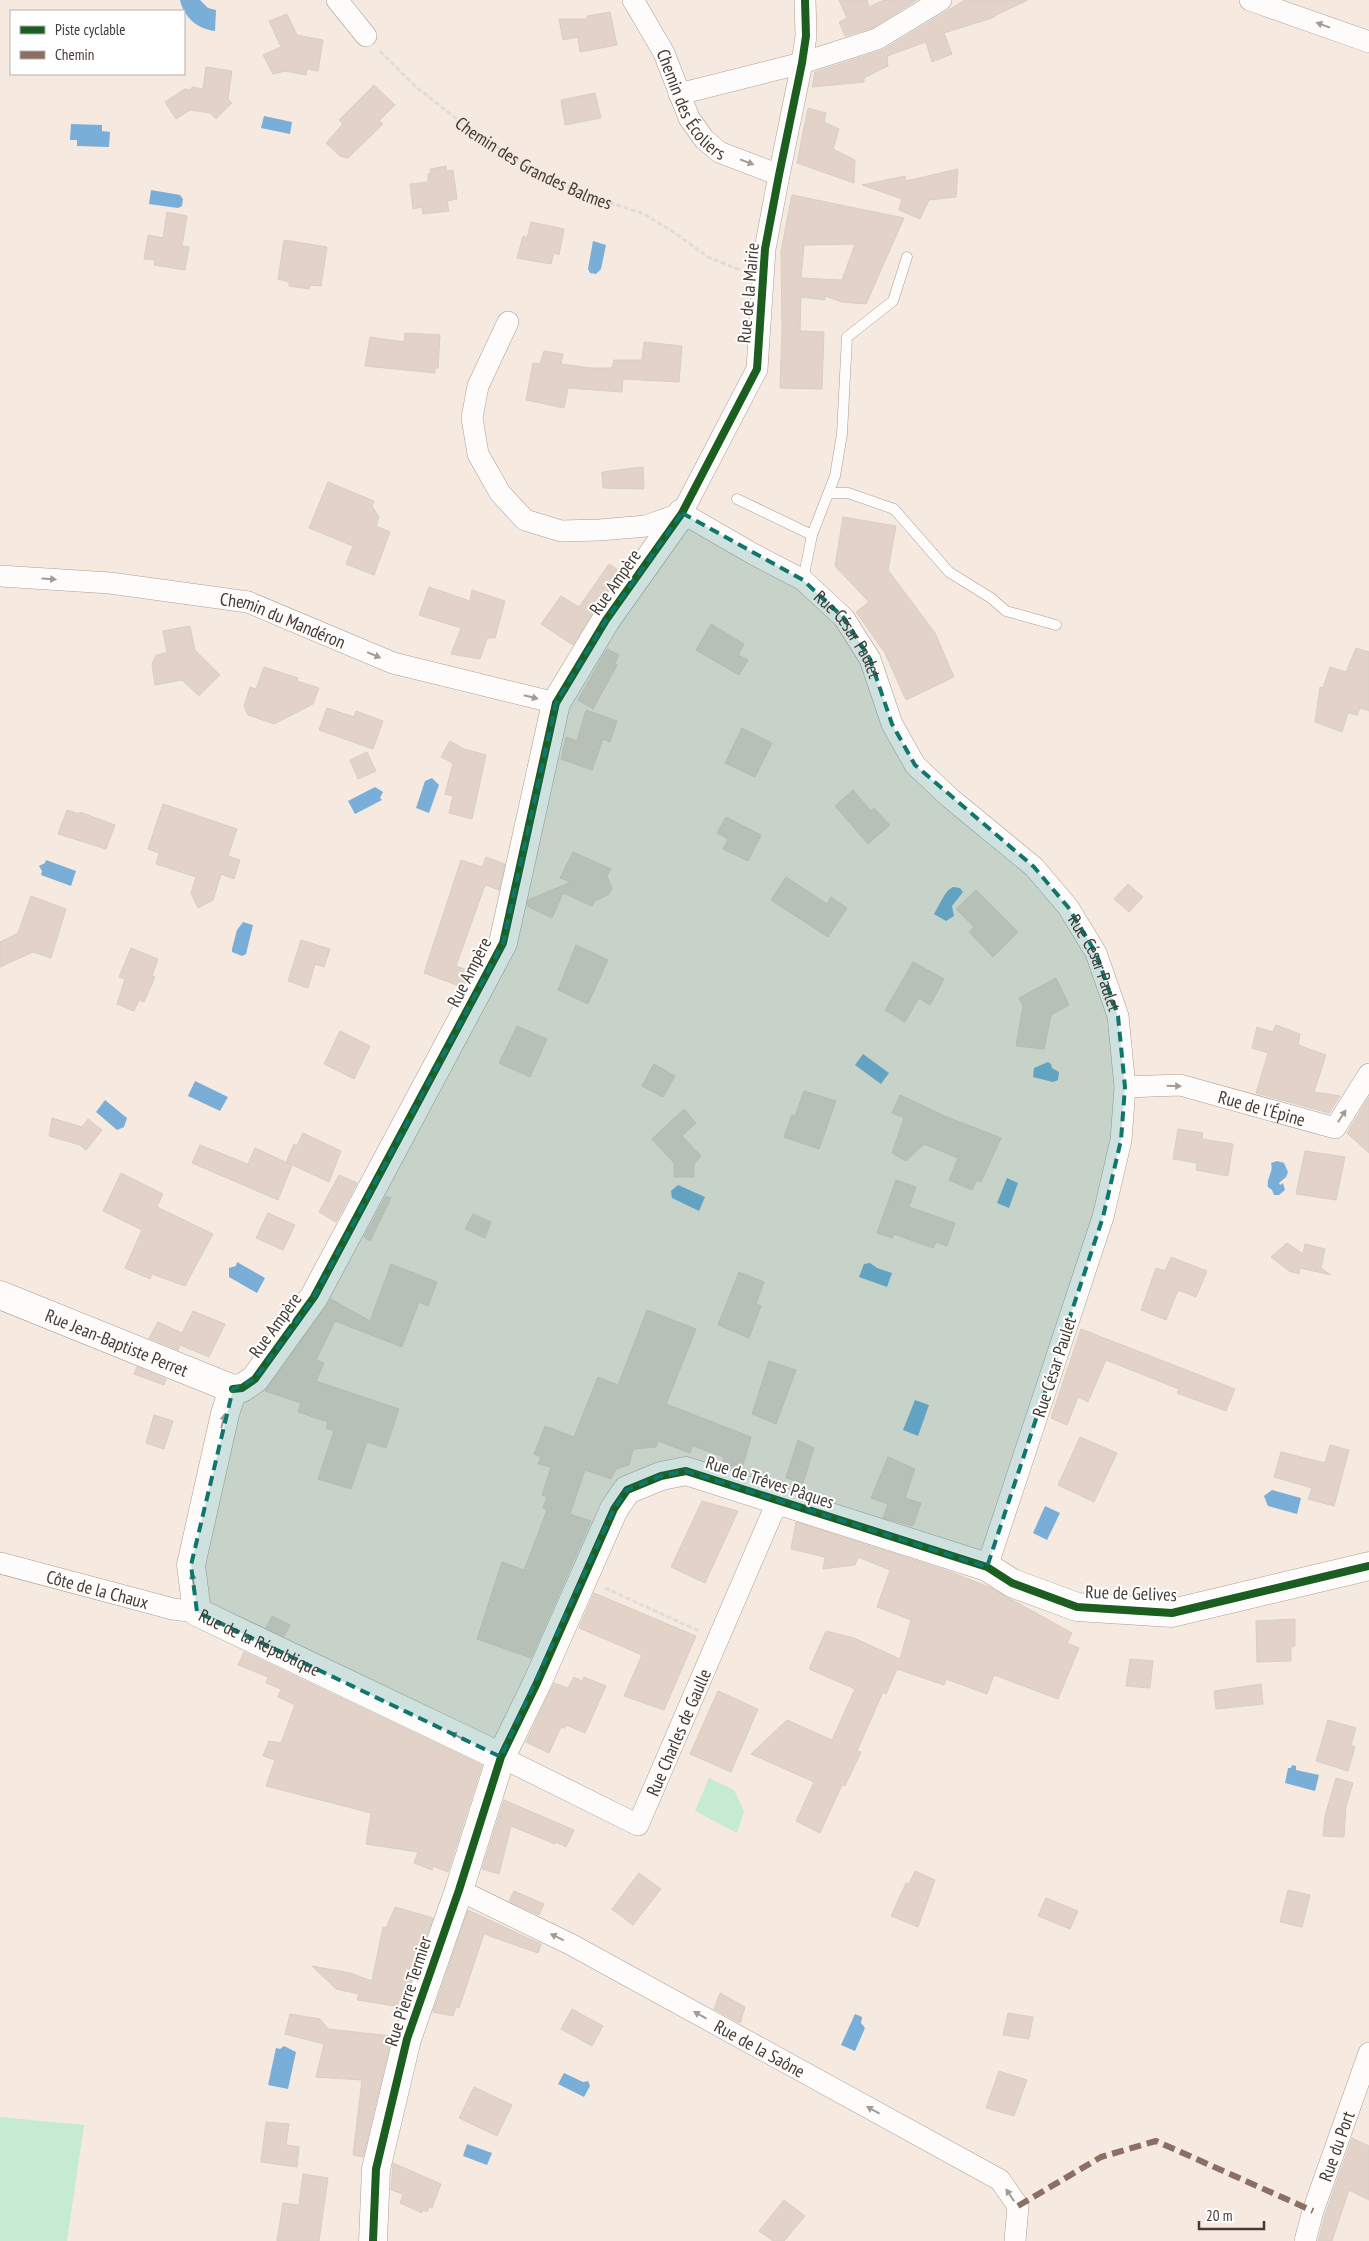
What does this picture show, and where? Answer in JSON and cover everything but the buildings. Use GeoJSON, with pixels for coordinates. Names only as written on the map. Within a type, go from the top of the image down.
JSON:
{"type":"FeatureCollection","features":[{"type":"Feature","properties":{"kind":"street"},"geometry":{"type":"LineString","coordinates":[[337,0],[366,36]]}},
{"type":"Feature","properties":{"kind":"street","name":"Chemin des Écoliers"},"geometry":{"type":"LineString","coordinates":[[633,0],[664,53],[689,118],[704,139],[719,152],[779,175]]}},
{"type":"Feature","properties":{"kind":"street","name":"Rue de la Mairie"},"geometry":{"type":"LineString","coordinates":[[682,512],[757,369],[766,249],[802,64],[806,36],[805,0]]}},
{"type":"Feature","properties":{"kind":"street"},"geometry":{"type":"LineString","coordinates":[[679,94],[802,64],[877,39],[941,0]]}},
{"type":"Feature","properties":{"kind":"street"},"geometry":{"type":"LineString","coordinates":[[1250,0],[1369,42]]}},
{"type":"Feature","properties":{"kind":"street"},"geometry":{"type":"LineString","coordinates":[[508,322],[478,386],[472,418],[478,454],[500,493],[525,520],[561,531],[646,526],[682,512]]}},
{"type":"Feature","properties":{"kind":"street","name":"Rue César Paulet"},"geometry":{"type":"LineString","coordinates":[[682,512],[755,555],[803,580],[844,618],[856,634],[870,659],[892,724],[915,765],[950,798],[1034,867],[1068,907],[1096,953],[1118,1016],[1125,1087],[1121,1140],[1103,1217],[987,1567]]}},
{"type":"Feature","properties":{"kind":"street","name":"Rue Ampère"},"geometry":{"type":"LineString","coordinates":[[233,1389],[242,1388],[255,1379],[314,1297],[503,943],[556,703],[606,620],[682,512]]}},
{"type":"Feature","properties":{"kind":"street","name":"Chemin du Mandéron"},"geometry":{"type":"LineString","coordinates":[[0,576],[110,583],[248,602],[393,663],[556,703]]}},
{"type":"Feature","properties":{"kind":"street","name":"Rue de l'Épine"},"geometry":{"type":"LineString","coordinates":[[1125,1087],[1180,1085],[1335,1128],[1369,1074]]}},
{"type":"Feature","properties":{"kind":"street","name":"Rue Jean-Baptiste Perret"},"geometry":{"type":"LineString","coordinates":[[0,1295],[233,1389]]}},
{"type":"Feature","properties":{"kind":"street","name":"Rue de la République"},"geometry":{"type":"LineString","coordinates":[[233,1389],[225,1414],[191,1566],[197,1612],[501,1757]]}},
{"type":"Feature","properties":{"kind":"street","name":"Rue de Trêves Pâques"},"geometry":{"type":"LineString","coordinates":[[501,1757],[537,1683],[614,1509],[627,1490],[660,1476],[686,1471],[987,1567]]}},
{"type":"Feature","properties":{"kind":"street","name":"Rue Charles de Gaulle"},"geometry":{"type":"LineString","coordinates":[[501,1757],[638,1825],[778,1500]]}},
{"type":"Feature","properties":{"kind":"street","name":"Côte de la Chaux"},"geometry":{"type":"LineString","coordinates":[[0,1563],[173,1610],[197,1612]]}},
{"type":"Feature","properties":{"kind":"street","name":"Rue de Gelives"},"geometry":{"type":"LineString","coordinates":[[987,1567],[1012,1583],[1078,1607],[1172,1614],[1369,1566]]}},
{"type":"Feature","properties":{"kind":"street","name":"Rue Pierre Termier"},"geometry":{"type":"LineString","coordinates":[[373,2241],[376,2169],[406,2039],[459,1890],[501,1757]]}},
{"type":"Feature","properties":{"kind":"street","name":"Rue de la Saône"},"geometry":{"type":"LineString","coordinates":[[459,1890],[572,1945],[1000,2180],[1018,2206],[1015,2241]]}},
{"type":"Feature","properties":{"kind":"street","name":"Rue du Port"},"geometry":{"type":"LineString","coordinates":[[1305,2241],[1313,2211],[1369,2053]]}},
{"type":"Feature","properties":{"kind":"lane"},"geometry":{"type":"LineString","coordinates":[[803,580],[812,535],[835,476],[842,434],[847,337],[893,301],[907,257]]}},
{"type":"Feature","properties":{"kind":"lane"},"geometry":{"type":"LineString","coordinates":[[829,493],[848,493],[894,509],[949,572],[991,598],[1006,611],[1056,625]]}},
{"type":"Feature","properties":{"kind":"lane"},"geometry":{"type":"LineString","coordinates":[[737,499],[812,535]]}},
{"type":"Feature","properties":{"kind":"path"},"geometry":{"type":"LineString","coordinates":[[603,1587],[687,1625]]}},
{"type":"Feature","properties":{"kind":"highlighted area"},"geometry":{"type":"Polygon","coordinates":[[[682,513],[803,580],[844,618],[870,659],[892,724],[915,765],[1034,867],[1068,907],[1096,953],[1118,1016],[1125,1087],[1121,1140],[1103,1217],[987,1567],[686,1471],[661,1476],[627,1490],[614,1509],[501,1757],[197,1612],[191,1565],[233,1389],[255,1379],[314,1297],[503,943],[556,703],[606,620],[682,513]]]}},
{"type":"Feature","properties":{"kind":"green space"},"geometry":{"type":"Polygon","coordinates":[[[709,1778],[734,1790],[744,1811],[737,1833],[695,1811],[709,1778]]]}},
{"type":"Feature","properties":{"kind":"green space"},"geometry":{"type":"Polygon","coordinates":[[[0,2117],[84,2125],[67,2241],[0,2241],[0,2117]]]}},
{"type":"Feature","properties":{"kind":"water"},"geometry":{"type":"Polygon","coordinates":[[[180,0],[200,0],[208,8],[216,10],[215,31],[197,25],[188,17],[180,0]]]}},
{"type":"Feature","properties":{"kind":"water"},"geometry":{"type":"Polygon","coordinates":[[[264,116],[292,122],[290,134],[261,128],[264,116]]]}},
{"type":"Feature","properties":{"kind":"water"},"geometry":{"type":"Polygon","coordinates":[[[71,124],[102,125],[102,131],[110,132],[109,147],[77,146],[77,140],[70,140],[71,124]]]}},
{"type":"Feature","properties":{"kind":"water"},"geometry":{"type":"Polygon","coordinates":[[[151,190],[180,195],[183,199],[182,206],[178,208],[149,204],[151,190]]]}},
{"type":"Feature","properties":{"kind":"water"},"geometry":{"type":"Polygon","coordinates":[[[593,241],[606,245],[601,269],[596,274],[590,273],[588,269],[593,241]]]}},
{"type":"Feature","properties":{"kind":"water"},"geometry":{"type":"Polygon","coordinates":[[[432,778],[439,785],[429,813],[416,808],[425,781],[432,778]]]}},
{"type":"Feature","properties":{"kind":"water"},"geometry":{"type":"Polygon","coordinates":[[[375,787],[383,792],[380,798],[382,800],[355,814],[348,801],[375,787]]]}},
{"type":"Feature","properties":{"kind":"water"},"geometry":{"type":"Polygon","coordinates":[[[46,860],[76,871],[71,886],[41,875],[42,871],[39,866],[45,863],[46,860]]]}},
{"type":"Feature","properties":{"kind":"water"},"geometry":{"type":"Polygon","coordinates":[[[953,887],[960,888],[963,892],[952,906],[954,916],[946,921],[934,914],[945,895],[953,887]]]}},
{"type":"Feature","properties":{"kind":"water"},"geometry":{"type":"Polygon","coordinates":[[[243,922],[253,925],[246,954],[242,956],[232,952],[232,949],[237,930],[243,922]]]}},
{"type":"Feature","properties":{"kind":"water"},"geometry":{"type":"Polygon","coordinates":[[[863,1054],[889,1073],[881,1084],[855,1065],[863,1054]]]}},
{"type":"Feature","properties":{"kind":"water"},"geometry":{"type":"Polygon","coordinates":[[[1048,1062],[1052,1068],[1059,1072],[1058,1080],[1053,1082],[1033,1077],[1034,1068],[1048,1062]]]}},
{"type":"Feature","properties":{"kind":"water"},"geometry":{"type":"Polygon","coordinates":[[[195,1081],[228,1097],[220,1111],[188,1096],[195,1081]]]}},
{"type":"Feature","properties":{"kind":"water"},"geometry":{"type":"Polygon","coordinates":[[[105,1100],[127,1118],[124,1127],[117,1130],[96,1112],[105,1100]]]}},
{"type":"Feature","properties":{"kind":"water"},"geometry":{"type":"Polygon","coordinates":[[[1277,1161],[1284,1163],[1288,1172],[1286,1177],[1279,1183],[1280,1185],[1283,1183],[1285,1190],[1279,1195],[1274,1195],[1268,1187],[1268,1181],[1272,1169],[1271,1163],[1277,1161]]]}},
{"type":"Feature","properties":{"kind":"water"},"geometry":{"type":"Polygon","coordinates":[[[1007,1178],[1018,1183],[1009,1208],[997,1203],[1007,1178]]]}},
{"type":"Feature","properties":{"kind":"water"},"geometry":{"type":"Polygon","coordinates":[[[678,1185],[705,1197],[699,1211],[672,1198],[671,1191],[678,1185]]]}},
{"type":"Feature","properties":{"kind":"water"},"geometry":{"type":"Polygon","coordinates":[[[237,1262],[265,1278],[257,1293],[229,1277],[229,1268],[236,1266],[237,1262]]]}},
{"type":"Feature","properties":{"kind":"water"},"geometry":{"type":"Polygon","coordinates":[[[870,1263],[877,1268],[892,1273],[887,1287],[859,1277],[864,1264],[870,1263]]]}},
{"type":"Feature","properties":{"kind":"water"},"geometry":{"type":"Polygon","coordinates":[[[915,1400],[929,1405],[918,1436],[903,1430],[915,1400]]]}},
{"type":"Feature","properties":{"kind":"water"},"geometry":{"type":"Polygon","coordinates":[[[1272,1490],[1301,1498],[1297,1514],[1268,1506],[1264,1496],[1272,1490]]]}},
{"type":"Feature","properties":{"kind":"water"},"geometry":{"type":"Polygon","coordinates":[[[1045,1506],[1060,1513],[1047,1540],[1033,1533],[1045,1506]]]}},
{"type":"Feature","properties":{"kind":"water"},"geometry":{"type":"Polygon","coordinates":[[[1292,1765],[1296,1766],[1296,1770],[1319,1775],[1315,1791],[1285,1783],[1288,1768],[1291,1768],[1292,1765]]]}},
{"type":"Feature","properties":{"kind":"water"},"geometry":{"type":"Polygon","coordinates":[[[855,2014],[862,2017],[861,2023],[865,2028],[855,2051],[841,2045],[855,2014]]]}},
{"type":"Feature","properties":{"kind":"water"},"geometry":{"type":"Polygon","coordinates":[[[284,2046],[296,2052],[288,2089],[268,2085],[276,2048],[280,2049],[284,2046]]]}},
{"type":"Feature","properties":{"kind":"water"},"geometry":{"type":"Polygon","coordinates":[[[564,2073],[583,2082],[588,2081],[590,2086],[584,2097],[558,2084],[564,2073]]]}},
{"type":"Feature","properties":{"kind":"water"},"geometry":{"type":"Polygon","coordinates":[[[467,2144],[492,2153],[487,2165],[463,2156],[467,2144]]]}},
{"type":"Feature","properties":{"kind":"marked path"},"geometry":{"type":"LineString","coordinates":[[1018,2206],[1101,2157],[1156,2141],[1313,2211]]}},
{"type":"Feature","properties":{"kind":"cycle path"},"geometry":{"type":"LineString","coordinates":[[233,1389],[242,1388],[255,1379],[314,1297],[503,943],[556,703],[606,620],[682,513],[757,369],[765,249],[802,63],[806,36],[805,0]]}},
{"type":"Feature","properties":{"kind":"cycle path"},"geometry":{"type":"LineString","coordinates":[[373,2241],[376,2169],[407,2039],[459,1890],[501,1757],[537,1683],[614,1509],[627,1490],[661,1476],[686,1471],[987,1567],[1012,1583],[1077,1607],[1172,1613],[1369,1566]]}}]}
